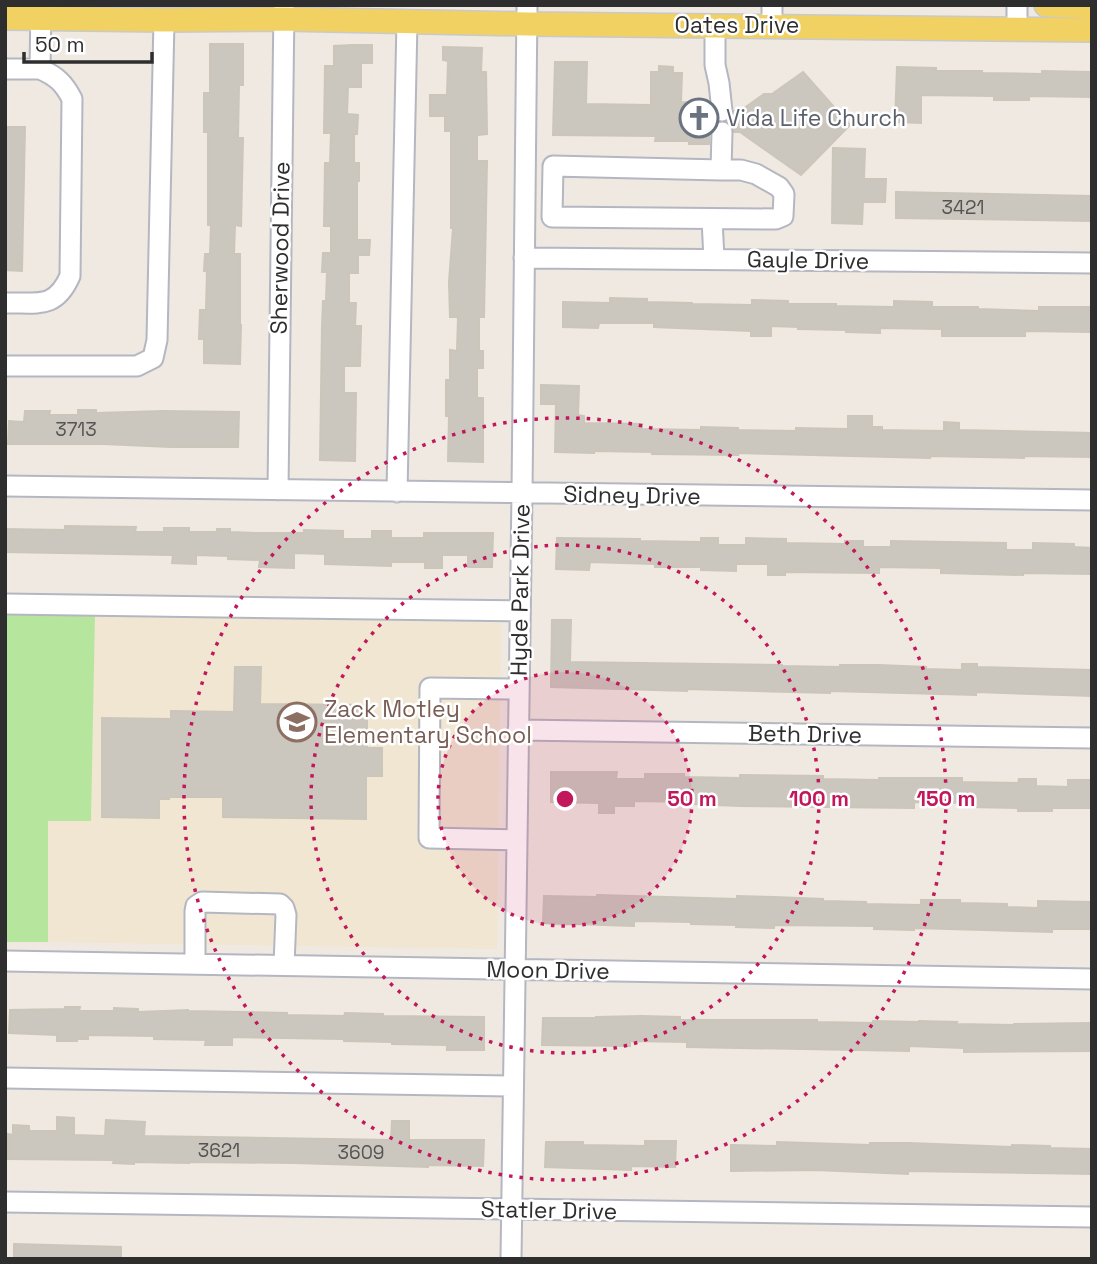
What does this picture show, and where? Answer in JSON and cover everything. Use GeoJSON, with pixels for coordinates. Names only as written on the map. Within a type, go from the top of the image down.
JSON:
{"type":"FeatureCollection","features":[{"type":"Feature","properties":{"kind":"main road"},"geometry":{"type":"LineString","coordinates":[[1046,5],[1092,7]]}},
{"type":"Feature","properties":{"kind":"main road","name":"Oates Drive"},"geometry":{"type":"LineString","coordinates":[[5,18],[41,12],[164,20],[283,12],[408,21],[527,15],[715,25],[772,15],[1017,29],[1092,30]]}},
{"type":"Feature","properties":{"kind":"street"},"geometry":{"type":"LineString","coordinates":[[1017,5],[1017,29]]}},
{"type":"Feature","properties":{"kind":"street"},"geometry":{"type":"LineString","coordinates":[[40,69],[41,12]]}},
{"type":"Feature","properties":{"kind":"street","name":"Sherwood Drive"},"geometry":{"type":"LineString","coordinates":[[278,490],[283,12]]}},
{"type":"Feature","properties":{"kind":"street","name":"Hyde Park Drive"},"geometry":{"type":"LineString","coordinates":[[510,1259],[527,15]]}},
{"type":"Feature","properties":{"kind":"street"},"geometry":{"type":"LineString","coordinates":[[5,366],[137,366],[152,358],[157,340],[164,20]]}},
{"type":"Feature","properties":{"kind":"street"},"geometry":{"type":"LineString","coordinates":[[397,492],[408,21]]}},
{"type":"Feature","properties":{"kind":"street"},"geometry":{"type":"LineString","coordinates":[[715,25],[715,65],[722,111]]}},
{"type":"Feature","properties":{"kind":"street"},"geometry":{"type":"LineString","coordinates":[[5,69],[40,69],[55,76],[66,87],[72,99],[70,276],[59,296],[48,302],[5,303]]}},
{"type":"Feature","properties":{"kind":"street"},"geometry":{"type":"LineString","coordinates":[[721,170],[722,132]]}},
{"type":"Feature","properties":{"kind":"street"},"geometry":{"type":"LineString","coordinates":[[553,166],[721,170],[741,170],[756,174],[779,187],[784,194],[783,216],[776,219],[552,218],[553,166]]}},
{"type":"Feature","properties":{"kind":"street"},"geometry":{"type":"LineString","coordinates":[[525,212],[552,212]]}},
{"type":"Feature","properties":{"kind":"street"},"geometry":{"type":"LineString","coordinates":[[712,219],[714,259]]}},
{"type":"Feature","properties":{"kind":"street","name":"Gayle Drive"},"geometry":{"type":"LineString","coordinates":[[524,258],[1092,263]]}},
{"type":"Feature","properties":{"kind":"street","name":"Sidney Drive"},"geometry":{"type":"LineString","coordinates":[[5,486],[1092,500]]}},
{"type":"Feature","properties":{"kind":"street"},"geometry":{"type":"LineString","coordinates":[[5,604],[520,611]]}},
{"type":"Feature","properties":{"kind":"street"},"geometry":{"type":"LineString","coordinates":[[517,840],[429,838],[430,688],[519,689]]}},
{"type":"Feature","properties":{"kind":"street","name":"Beth Drive"},"geometry":{"type":"LineString","coordinates":[[518,730],[1092,737]]}},
{"type":"Feature","properties":{"kind":"street"},"geometry":{"type":"LineString","coordinates":[[195,964],[195,911],[202,902],[280,904],[286,915],[284,965]]}},
{"type":"Feature","properties":{"kind":"street","name":"Moon Drive"},"geometry":{"type":"LineString","coordinates":[[5,961],[1092,979]]}},
{"type":"Feature","properties":{"kind":"street"},"geometry":{"type":"LineString","coordinates":[[5,1078],[513,1086]]}},
{"type":"Feature","properties":{"kind":"street","name":"Statler Drive"},"geometry":{"type":"LineString","coordinates":[[5,1202],[1092,1217]]}},
{"type":"Feature","properties":{"kind":"shaded area","name":"Zack Motley Elementary School"},"geometry":{"type":"Polygon","coordinates":[[[95,615],[501,623],[497,949],[48,942],[48,821],[91,820],[95,615]]]}},
{"type":"Feature","properties":{"kind":"green space"},"geometry":{"type":"Polygon","coordinates":[[[5,614],[95,615],[91,821],[48,821],[48,942],[5,942],[5,614]]]}},
{"type":"Feature","properties":{"kind":"building"},"geometry":{"type":"Polygon","coordinates":[[[210,44],[243,44],[243,85],[239,85],[238,138],[243,138],[241,226],[235,225],[234,254],[240,254],[240,364],[204,363],[204,339],[199,339],[200,310],[206,310],[205,254],[210,254],[208,132],[204,132],[204,93],[210,93],[210,44]]]}},
{"type":"Feature","properties":{"kind":"building"},"geometry":{"type":"Polygon","coordinates":[[[372,45],[372,63],[361,63],[361,87],[348,87],[347,114],[358,115],[357,134],[354,134],[354,163],[359,163],[357,240],[370,240],[369,255],[358,255],[358,273],[349,273],[349,303],[356,303],[355,326],[361,326],[360,366],[344,366],[344,393],[356,393],[355,461],[320,460],[322,327],[327,272],[322,272],[323,253],[331,253],[331,226],[324,226],[325,163],[330,163],[331,133],[324,133],[325,66],[334,66],[334,46],[372,45]]]}},
{"type":"Feature","properties":{"kind":"building"},"geometry":{"type":"Polygon","coordinates":[[[443,47],[482,48],[481,72],[486,72],[487,134],[477,135],[477,161],[487,161],[484,317],[479,317],[479,351],[483,351],[483,368],[477,368],[477,398],[483,398],[483,462],[448,461],[449,416],[446,416],[446,380],[450,380],[450,350],[457,351],[458,317],[450,317],[449,282],[453,228],[451,131],[445,131],[445,116],[430,116],[430,95],[447,95],[448,61],[443,60],[443,47]]]}},
{"type":"Feature","properties":{"kind":"building"},"geometry":{"type":"Polygon","coordinates":[[[555,62],[587,62],[586,104],[651,105],[651,72],[659,72],[659,66],[673,67],[673,73],[682,73],[681,102],[709,103],[709,111],[716,121],[709,131],[709,144],[655,141],[656,136],[553,135],[555,62]]]}},
{"type":"Feature","properties":{"kind":"building"},"geometry":{"type":"Polygon","coordinates":[[[897,67],[982,73],[1092,72],[1092,97],[1029,96],[1029,100],[994,100],[994,96],[921,95],[921,123],[895,122],[897,67]]]}},
{"type":"Feature","properties":{"kind":"building"},"geometry":{"type":"Polygon","coordinates":[[[803,72],[850,125],[801,175],[740,132],[734,132],[728,121],[733,117],[734,111],[740,111],[764,94],[772,94],[803,72]]]}},
{"type":"Feature","properties":{"kind":"building"},"geometry":{"type":"Polygon","coordinates":[[[5,127],[25,127],[22,271],[5,270],[5,127]]]}},
{"type":"Feature","properties":{"kind":"building"},"geometry":{"type":"Polygon","coordinates":[[[833,148],[865,149],[864,179],[886,179],[885,202],[863,202],[862,224],[832,223],[833,148]]]}},
{"type":"Feature","properties":{"kind":"building"},"geometry":{"type":"Polygon","coordinates":[[[896,192],[1092,196],[1092,221],[896,218],[896,192]]]}},
{"type":"Feature","properties":{"kind":"building"},"geometry":{"type":"Polygon","coordinates":[[[610,298],[692,304],[752,305],[752,300],[788,301],[788,304],[894,307],[894,301],[932,302],[932,307],[1039,311],[1039,307],[1092,307],[1092,332],[1025,331],[1025,336],[942,336],[942,329],[880,328],[880,333],[771,326],[771,336],[751,336],[751,331],[654,327],[654,323],[599,323],[598,328],[563,327],[563,302],[610,303],[610,298]]]}},
{"type":"Feature","properties":{"kind":"building"},"geometry":{"type":"Polygon","coordinates":[[[541,385],[579,386],[578,415],[584,416],[584,423],[642,424],[642,429],[701,430],[701,427],[796,431],[796,428],[848,429],[848,416],[872,416],[872,427],[882,427],[882,430],[944,431],[944,422],[959,423],[959,430],[1092,433],[1092,457],[930,458],[555,452],[556,404],[541,404],[541,385]]]}},
{"type":"Feature","properties":{"kind":"building"},"geometry":{"type":"Polygon","coordinates":[[[78,410],[96,410],[96,413],[239,412],[238,447],[8,444],[9,421],[24,422],[25,411],[50,411],[49,415],[78,415],[78,410]]]}},
{"type":"Feature","properties":{"kind":"building"},"geometry":{"type":"Polygon","coordinates":[[[65,526],[136,527],[135,532],[164,532],[164,528],[189,528],[189,532],[217,532],[217,529],[257,533],[343,531],[343,539],[372,539],[372,531],[391,531],[391,538],[424,538],[424,533],[493,533],[492,567],[468,567],[468,555],[442,555],[442,568],[425,568],[425,562],[391,562],[391,566],[325,564],[325,554],[294,553],[294,568],[259,567],[260,560],[228,559],[228,556],[196,555],[196,564],[172,563],[173,555],[5,552],[5,529],[65,530],[65,526]]]}},
{"type":"Feature","properties":{"kind":"building"},"geometry":{"type":"Polygon","coordinates":[[[557,538],[701,542],[701,538],[718,538],[718,545],[746,545],[746,538],[786,539],[786,543],[845,544],[845,541],[863,541],[863,547],[891,547],[891,541],[1006,543],[1006,550],[1033,550],[1033,543],[1074,544],[1074,547],[1092,548],[1092,574],[941,573],[941,568],[879,567],[879,573],[785,572],[785,575],[768,575],[768,564],[736,564],[736,571],[590,562],[589,570],[556,569],[557,538]]]}},
{"type":"Feature","properties":{"kind":"building"},"geometry":{"type":"Polygon","coordinates":[[[552,620],[571,620],[570,662],[840,667],[879,665],[962,670],[962,664],[977,664],[977,667],[1092,670],[1092,696],[551,687],[552,620]]]}},
{"type":"Feature","properties":{"kind":"building"},"geometry":{"type":"Polygon","coordinates":[[[235,667],[261,667],[260,704],[367,705],[367,748],[382,748],[382,776],[366,776],[366,819],[223,817],[223,797],[159,799],[159,818],[102,817],[102,718],[171,719],[171,711],[234,712],[235,667]]]}},
{"type":"Feature","properties":{"kind":"building"},"geometry":{"type":"Polygon","coordinates":[[[551,772],[617,772],[616,779],[645,779],[645,774],[684,774],[684,777],[823,776],[823,779],[879,780],[962,778],[962,782],[1018,783],[1019,779],[1036,779],[1036,786],[1068,787],[1068,780],[1092,780],[1092,808],[1018,811],[1018,808],[971,807],[971,803],[914,802],[914,808],[739,806],[634,801],[634,806],[614,806],[614,813],[599,813],[599,803],[551,802],[551,772]]]}},
{"type":"Feature","properties":{"kind":"building"},"geometry":{"type":"Polygon","coordinates":[[[544,896],[737,899],[737,896],[774,897],[921,905],[921,900],[960,900],[960,903],[1038,908],[1038,901],[1092,902],[1092,929],[1052,929],[1052,932],[874,929],[874,926],[736,927],[691,922],[634,921],[634,926],[543,923],[544,896]]]}},
{"type":"Feature","properties":{"kind":"building"},"geometry":{"type":"Polygon","coordinates":[[[80,1007],[79,1011],[114,1011],[114,1008],[138,1009],[138,1012],[188,1010],[287,1015],[344,1016],[345,1013],[484,1017],[484,1050],[447,1050],[447,1045],[392,1044],[344,1039],[232,1037],[232,1045],[205,1045],[206,1040],[88,1035],[88,1039],[57,1041],[57,1035],[9,1033],[10,1010],[80,1007]]]}},
{"type":"Feature","properties":{"kind":"building"},"geometry":{"type":"Polygon","coordinates":[[[680,1017],[680,1020],[817,1020],[873,1023],[919,1021],[1014,1025],[1092,1023],[1092,1051],[964,1052],[964,1048],[909,1046],[909,1051],[687,1047],[687,1042],[630,1041],[630,1046],[542,1045],[543,1018],[680,1017]]]}},
{"type":"Feature","properties":{"kind":"building"},"geometry":{"type":"Polygon","coordinates":[[[57,1117],[74,1118],[74,1135],[105,1136],[106,1120],[145,1122],[144,1136],[391,1140],[392,1121],[409,1121],[409,1140],[484,1140],[483,1166],[189,1162],[134,1164],[113,1163],[114,1160],[8,1159],[8,1134],[13,1135],[13,1125],[29,1126],[29,1131],[57,1131],[57,1117]]]}},
{"type":"Feature","properties":{"kind":"building"},"geometry":{"type":"Polygon","coordinates":[[[645,1141],[676,1141],[675,1167],[631,1166],[631,1170],[545,1167],[546,1142],[645,1146],[645,1141]]]}},
{"type":"Feature","properties":{"kind":"building"},"geometry":{"type":"Polygon","coordinates":[[[777,1142],[1012,1145],[1092,1149],[1092,1174],[731,1171],[731,1145],[777,1146],[777,1142]]]}},
{"type":"Feature","properties":{"kind":"building"},"geometry":{"type":"Polygon","coordinates":[[[14,1244],[121,1247],[121,1259],[14,1259],[14,1244]]]}},
{"type":"Feature","properties":{"kind":"place","name":"Vida Life Church"},"geometry":{"type":"Point","coordinates":[699,118]}},
{"type":"Feature","properties":{"kind":"place","name":"Zack Motley Elementary School"},"geometry":{"type":"Point","coordinates":[297,722]}}]}
